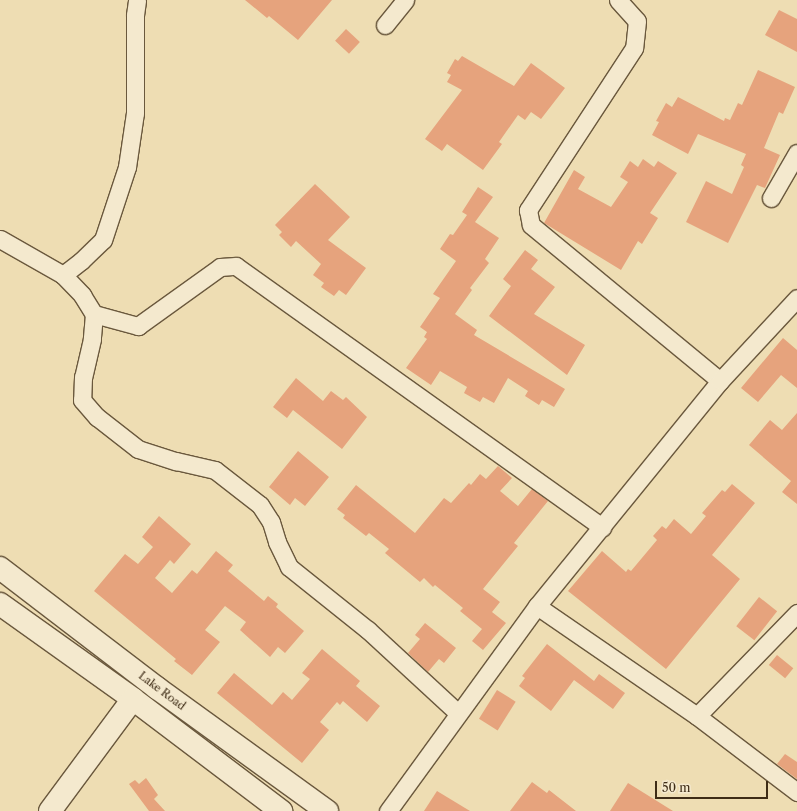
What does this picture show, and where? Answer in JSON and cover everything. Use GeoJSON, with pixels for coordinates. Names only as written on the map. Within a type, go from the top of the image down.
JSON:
{"type":"FeatureCollection","features":[{"type":"Feature","properties":{"kind":"main road","name":"Lake Road"},"geometry":{"type":"LineString","coordinates":[[0,568],[157,688],[327,811]]}},
{"type":"Feature","properties":{"kind":"main road"},"geometry":{"type":"LineString","coordinates":[[0,604],[133,699],[281,811]]}},
{"type":"Feature","properties":{"kind":"main road"},"geometry":{"type":"LineString","coordinates":[[50,811],[133,699]]}},
{"type":"Feature","properties":{"kind":"street"},"geometry":{"type":"LineString","coordinates":[[63,275],[81,261],[103,240],[127,167],[135,113],[136,0]]}},
{"type":"Feature","properties":{"kind":"street"},"geometry":{"type":"LineString","coordinates":[[385,25],[405,0]]}},
{"type":"Feature","properties":{"kind":"street"},"geometry":{"type":"LineString","coordinates":[[618,0],[637,20],[634,48],[528,210],[531,225],[720,381]]}},
{"type":"Feature","properties":{"kind":"street"},"geometry":{"type":"LineString","coordinates":[[771,198],[797,153]]}},
{"type":"Feature","properties":{"kind":"street"},"geometry":{"type":"LineString","coordinates":[[0,239],[63,275],[82,296],[94,314],[92,339],[83,377],[82,400],[97,417],[138,448],[176,461],[215,470],[260,505],[271,522],[277,542],[289,568],[368,630],[458,713]]}},
{"type":"Feature","properties":{"kind":"street"},"geometry":{"type":"LineString","coordinates":[[94,314],[138,326],[220,267],[236,266],[602,527]]}},
{"type":"Feature","properties":{"kind":"street"},"geometry":{"type":"LineString","coordinates":[[388,811],[537,606],[720,381],[797,298]]}},
{"type":"Feature","properties":{"kind":"street"},"geometry":{"type":"LineString","coordinates":[[537,606],[697,716],[797,792]]}},
{"type":"Feature","properties":{"kind":"street"},"geometry":{"type":"LineString","coordinates":[[697,716],[797,613]]}},
{"type":"Feature","properties":{"kind":"building"},"geometry":{"type":"Polygon","coordinates":[[[245,0],[332,0],[298,40],[269,16],[267,18],[245,0]]]}},
{"type":"Feature","properties":{"kind":"building"},"geometry":{"type":"Polygon","coordinates":[[[779,10],[797,19],[797,52],[765,35],[779,10]]]}},
{"type":"Feature","properties":{"kind":"building"},"geometry":{"type":"Polygon","coordinates":[[[346,29],[360,42],[349,54],[335,41],[346,29]]]}},
{"type":"Feature","properties":{"kind":"building"},"geometry":{"type":"Polygon","coordinates":[[[462,56],[514,86],[531,63],[565,88],[541,119],[531,112],[525,120],[518,115],[499,142],[502,144],[483,170],[447,144],[442,151],[425,139],[462,90],[447,82],[451,75],[447,73],[455,59],[458,61],[462,56]]]}},
{"type":"Feature","properties":{"kind":"building"},"geometry":{"type":"Polygon","coordinates":[[[758,70],[795,87],[783,114],[779,112],[764,148],[780,155],[765,188],[757,185],[728,243],[686,222],[706,181],[732,194],[744,167],[741,165],[746,154],[698,134],[688,154],[652,135],[659,122],[656,121],[666,103],[672,107],[678,97],[724,121],[725,118],[730,120],[738,103],[742,105],[758,70]]]}},
{"type":"Feature","properties":{"kind":"building"},"geometry":{"type":"Polygon","coordinates":[[[643,159],[654,167],[658,161],[677,173],[650,213],[658,218],[642,244],[638,241],[621,270],[544,223],[574,170],[585,177],[578,189],[611,207],[628,182],[620,177],[630,161],[638,167],[643,159]]]}},
{"type":"Feature","properties":{"kind":"building"},"geometry":{"type":"Polygon","coordinates":[[[315,184],[350,217],[328,240],[366,268],[346,295],[339,290],[334,296],[321,287],[324,283],[313,275],[321,264],[296,241],[291,247],[279,235],[282,232],[275,225],[315,184]]]}},
{"type":"Feature","properties":{"kind":"building"},"geometry":{"type":"Polygon","coordinates":[[[478,187],[493,197],[475,222],[499,238],[485,259],[489,263],[470,288],[472,290],[455,314],[477,330],[474,335],[565,389],[554,407],[542,400],[539,405],[525,396],[528,391],[508,378],[494,403],[483,397],[480,402],[464,393],[467,387],[440,371],[431,385],[406,368],[427,339],[424,337],[427,332],[420,327],[440,298],[433,294],[456,261],[440,249],[450,234],[453,235],[467,215],[462,212],[478,187]]]}},
{"type":"Feature","properties":{"kind":"building"},"geometry":{"type":"Polygon","coordinates":[[[525,250],[538,260],[531,269],[555,287],[534,314],[585,345],[567,375],[489,316],[511,286],[503,279],[525,250]]]}},
{"type":"Feature","properties":{"kind":"building"},"geometry":{"type":"Polygon","coordinates":[[[783,338],[797,350],[797,388],[781,375],[758,402],[741,388],[783,338]]]}},
{"type":"Feature","properties":{"kind":"building"},"geometry":{"type":"Polygon","coordinates":[[[296,378],[323,401],[331,391],[343,400],[346,397],[367,417],[342,449],[293,410],[287,418],[273,407],[296,378]]]}},
{"type":"Feature","properties":{"kind":"building"},"geometry":{"type":"Polygon","coordinates":[[[797,413],[797,504],[782,492],[791,481],[749,445],[770,420],[782,430],[797,413]]]}},
{"type":"Feature","properties":{"kind":"building"},"geometry":{"type":"Polygon","coordinates":[[[298,451],[329,477],[305,506],[295,498],[290,505],[269,487],[298,451]]]}},
{"type":"Feature","properties":{"kind":"building"},"geometry":{"type":"Polygon","coordinates":[[[498,466],[512,478],[500,491],[518,506],[532,489],[548,501],[514,543],[518,546],[483,589],[500,602],[492,612],[506,623],[483,650],[472,641],[482,629],[460,611],[463,608],[435,585],[433,587],[424,578],[420,582],[385,553],[389,549],[369,533],[366,536],[343,518],[345,515],[337,509],[356,485],[415,533],[444,498],[451,503],[469,483],[471,485],[480,474],[486,479],[498,466]]]}},
{"type":"Feature","properties":{"kind":"building"},"geometry":{"type":"Polygon","coordinates":[[[732,484],[755,503],[712,555],[740,579],[666,669],[568,591],[602,551],[626,572],[628,569],[631,571],[657,540],[653,536],[662,526],[666,529],[674,519],[691,534],[706,516],[702,513],[722,490],[725,492],[732,484]]]}},
{"type":"Feature","properties":{"kind":"building"},"geometry":{"type":"Polygon","coordinates":[[[159,516],[191,544],[174,564],[170,560],[155,578],[172,593],[192,570],[197,574],[216,551],[233,565],[228,571],[264,601],[268,596],[278,604],[276,607],[304,631],[285,653],[278,647],[270,657],[240,630],[246,622],[225,606],[205,630],[220,642],[192,675],[174,661],[176,659],[94,591],[125,554],[138,564],[153,547],[142,537],[159,516]]]}},
{"type":"Feature","properties":{"kind":"building"},"geometry":{"type":"Polygon","coordinates":[[[759,597],[777,611],[754,640],[736,626],[759,597]]]}},
{"type":"Feature","properties":{"kind":"building"},"geometry":{"type":"Polygon","coordinates":[[[425,623],[456,648],[444,663],[439,659],[428,672],[408,653],[420,639],[415,635],[425,623]]]}},
{"type":"Feature","properties":{"kind":"building"},"geometry":{"type":"Polygon","coordinates":[[[547,644],[594,681],[599,674],[625,693],[613,709],[574,680],[551,711],[519,686],[525,678],[522,676],[547,644]]]}},
{"type":"Feature","properties":{"kind":"building"},"geometry":{"type":"Polygon","coordinates":[[[322,649],[360,681],[356,686],[380,706],[367,722],[343,701],[340,705],[337,702],[320,722],[329,730],[302,763],[217,693],[234,673],[272,705],[283,692],[292,700],[310,679],[302,673],[322,649]]]}},
{"type":"Feature","properties":{"kind":"building"},"geometry":{"type":"Polygon","coordinates":[[[777,655],[793,668],[785,678],[769,665],[777,655]]]}},
{"type":"Feature","properties":{"kind":"building"},"geometry":{"type":"Polygon","coordinates":[[[497,690],[516,702],[498,730],[479,719],[497,690]]]}},
{"type":"Feature","properties":{"kind":"building"},"geometry":{"type":"Polygon","coordinates":[[[785,754],[797,762],[797,779],[777,764],[785,754]]]}},
{"type":"Feature","properties":{"kind":"building"},"geometry":{"type":"Polygon","coordinates":[[[146,778],[158,795],[154,799],[165,811],[149,811],[129,784],[135,780],[139,784],[146,778]]]}},
{"type":"Feature","properties":{"kind":"building"},"geometry":{"type":"Polygon","coordinates":[[[532,782],[547,793],[549,790],[576,811],[510,811],[532,782]]]}},
{"type":"Feature","properties":{"kind":"building"},"geometry":{"type":"Polygon","coordinates":[[[628,783],[673,811],[610,811],[628,783]]]}},
{"type":"Feature","properties":{"kind":"building"},"geometry":{"type":"Polygon","coordinates":[[[437,791],[470,811],[424,811],[437,791]]]}}]}
